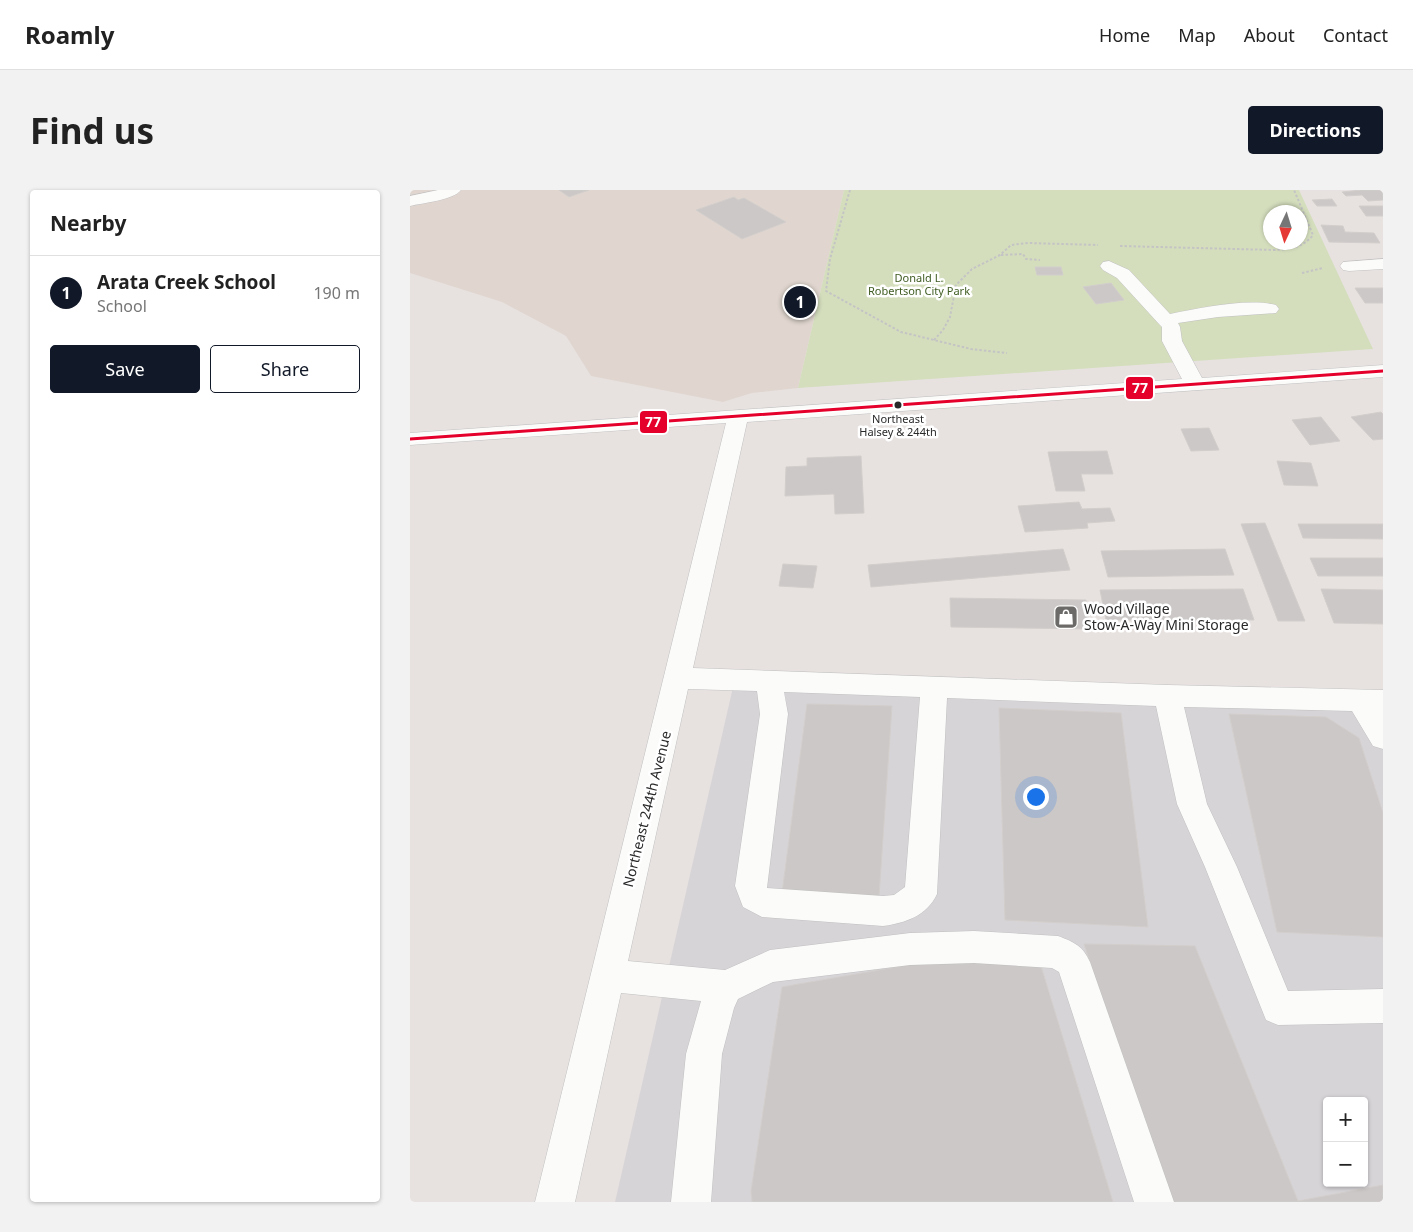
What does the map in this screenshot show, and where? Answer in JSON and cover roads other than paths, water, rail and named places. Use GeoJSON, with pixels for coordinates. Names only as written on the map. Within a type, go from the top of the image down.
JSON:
{"type":"FeatureCollection","features":[{"type":"Feature","properties":{"kind":"street"},"geometry":{"type":"LineString","coordinates":[[410,201],[432,197],[453,190]]}},
{"type":"Feature","properties":{"kind":"street"},"geometry":{"type":"LineString","coordinates":[[1349,266],[1383,264]]}},
{"type":"Feature","properties":{"kind":"street"},"geometry":{"type":"LineString","coordinates":[[1109,266],[1123,274],[1166,320],[1171,327],[1172,341],[1195,384]]}},
{"type":"Feature","properties":{"kind":"street"},"geometry":{"type":"LineString","coordinates":[[1166,320],[1220,310],[1270,309]]}},
{"type":"Feature","properties":{"kind":"street"},"geometry":{"type":"LineString","coordinates":[[410,440],[1383,371]]}},
{"type":"Feature","properties":{"kind":"street","name":"Northeast 244th Avenue"},"geometry":{"type":"LineString","coordinates":[[554,1202],[679,678],[738,417]]}},
{"type":"Feature","properties":{"kind":"street"},"geometry":{"type":"LineString","coordinates":[[679,678],[1168,696],[1371,701],[1383,738]]}},
{"type":"Feature","properties":{"kind":"street"},"geometry":{"type":"LineString","coordinates":[[769,682],[774,714],[751,886],[754,897],[762,902],[883,911],[900,909],[921,894],[934,688]]}},
{"type":"Feature","properties":{"kind":"street"},"geometry":{"type":"LineString","coordinates":[[1168,696],[1192,804],[1221,867],[1278,1008],[1383,1006]]}},
{"type":"Feature","properties":{"kind":"street"},"geometry":{"type":"LineString","coordinates":[[607,974],[726,987],[770,966],[910,949],[974,947],[1058,952],[1073,962],[1154,1202]]}},
{"type":"Feature","properties":{"kind":"street"},"geometry":{"type":"LineString","coordinates":[[691,1202],[704,1054],[717,1005],[726,987]]}},
{"type":"Feature","properties":{"kind":"place","name":"Arata Creek School"},"geometry":{"type":"Point","coordinates":[800,302]}},
{"type":"Feature","properties":{"kind":"place","name":"Northeast Halsey & 244th"},"geometry":{"type":"Point","coordinates":[898,405]}},
{"type":"Feature","properties":{"kind":"place","name":"Wood Village Stow-A-Way Mini Storage"},"geometry":{"type":"Point","coordinates":[1066,617]}},
{"type":"Feature","properties":{"kind":"park label","name":"Donald L. Robertson City Park"},"geometry":{"type":"Point","coordinates":[919,284]}}]}
